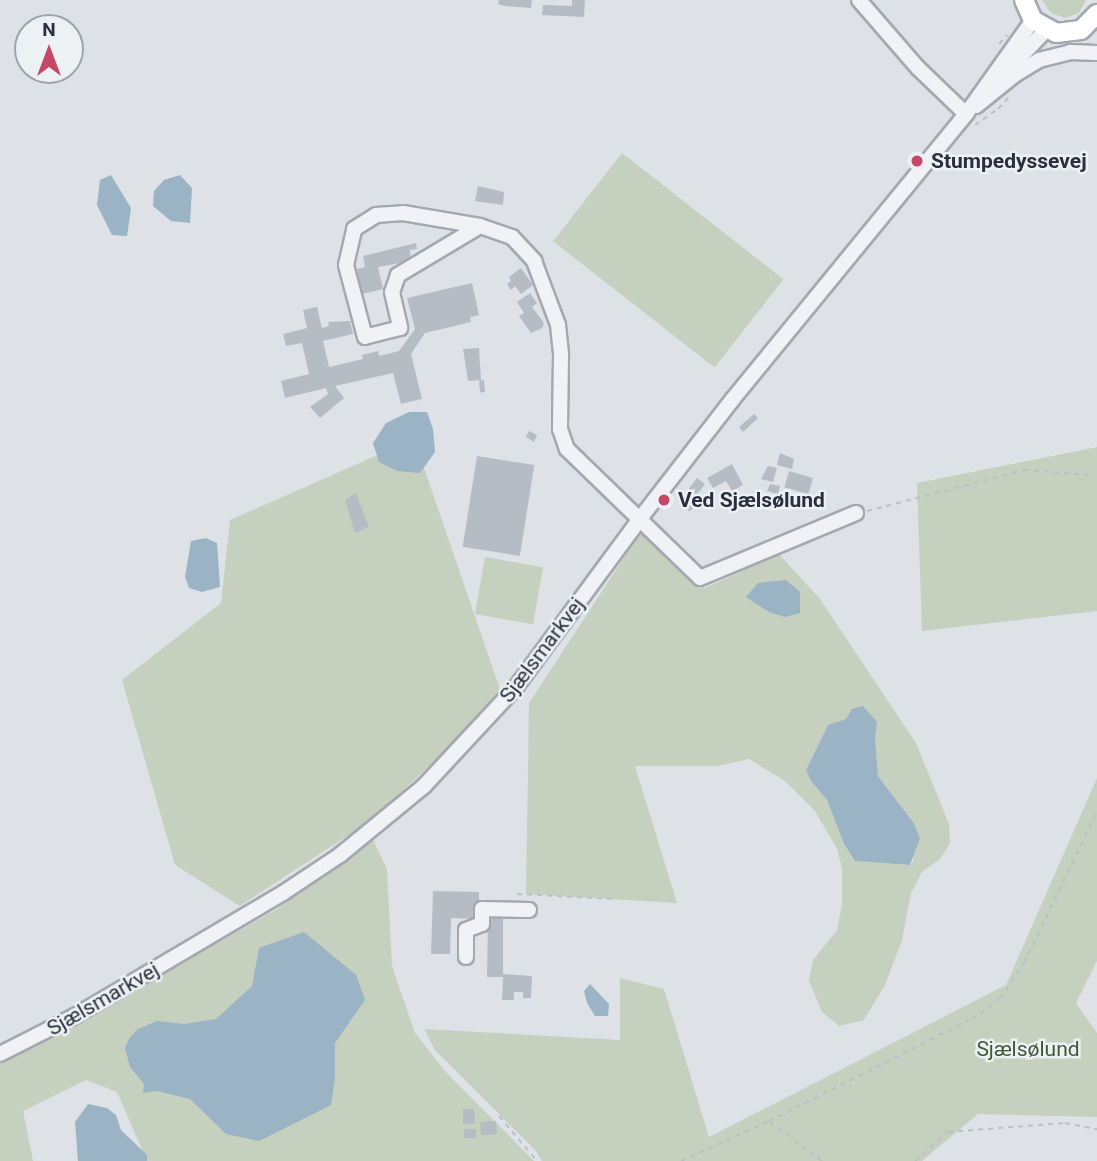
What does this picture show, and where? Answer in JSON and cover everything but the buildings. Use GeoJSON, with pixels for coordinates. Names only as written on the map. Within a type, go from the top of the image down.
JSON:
{"type":"FeatureCollection","features":[{"type":"Feature","properties":{"kind":"main road"},"geometry":{"type":"LineString","coordinates":[[1024,0],[1039,25],[1069,34],[1089,33],[1097,15]]}},
{"type":"Feature","properties":{"kind":"street"},"geometry":{"type":"LineString","coordinates":[[859,0],[918,68],[971,110]]}},
{"type":"Feature","properties":{"kind":"street","name":"Sjælsmarkvej"},"geometry":{"type":"LineString","coordinates":[[0,1054],[75,1016],[284,894],[377,827],[424,786],[499,707],[732,400],[1039,25]]}},
{"type":"Feature","properties":{"kind":"street","name":"Sjælsmarkvej"},"geometry":{"type":"LineString","coordinates":[[971,110],[1016,74],[1039,60],[1070,52],[1097,53]]}},
{"type":"Feature","properties":{"kind":"street"},"geometry":{"type":"LineString","coordinates":[[480,226],[398,275],[392,292],[400,328],[365,337],[346,265],[354,229],[376,215],[403,213],[480,226],[512,237],[534,261],[558,325],[562,438],[573,458],[700,578],[856,513]]}},
{"type":"Feature","properties":{"kind":"street"},"geometry":{"type":"LineString","coordinates":[[466,957],[466,930],[482,924],[482,909],[529,910]]}},
{"type":"Feature","properties":{"kind":"path"},"geometry":{"type":"LineString","coordinates":[[856,513],[1024,470],[1088,475]]}},
{"type":"Feature","properties":{"kind":"path"},"geometry":{"type":"LineString","coordinates":[[681,1161],[769,1121],[972,1019],[1000,999],[1024,963],[1097,812]]}},
{"type":"Feature","properties":{"kind":"path"},"geometry":{"type":"LineString","coordinates":[[517,894],[615,899]]}},
{"type":"Feature","properties":{"kind":"path"},"geometry":{"type":"LineString","coordinates":[[499,1116],[537,1161]]}},
{"type":"Feature","properties":{"kind":"path"},"geometry":{"type":"LineString","coordinates":[[769,1121],[822,1161]]}},
{"type":"Feature","properties":{"kind":"path"},"geometry":{"type":"LineString","coordinates":[[915,1161],[948,1132],[1065,1123],[1097,1129]]}},
{"type":"Feature","properties":{"kind":"green space"},"geometry":{"type":"Polygon","coordinates":[[[1042,0],[1086,0],[1079,13],[1065,18],[1051,13],[1042,0]]]}},
{"type":"Feature","properties":{"kind":"green space"},"geometry":{"type":"Polygon","coordinates":[[[622,153],[784,279],[715,367],[553,241],[622,153]]]}},
{"type":"Feature","properties":{"kind":"green space"},"geometry":{"type":"Polygon","coordinates":[[[414,439],[501,692],[438,758],[370,821],[240,906],[175,865],[122,680],[221,603],[230,520],[414,439]]]}},
{"type":"Feature","properties":{"kind":"green space"},"geometry":{"type":"Polygon","coordinates":[[[1097,447],[1097,611],[922,631],[917,483],[1097,447]]]}},
{"type":"Feature","properties":{"kind":"green space"},"geometry":{"type":"Polygon","coordinates":[[[642,530],[705,588],[779,554],[820,599],[916,743],[949,824],[950,843],[940,859],[922,872],[911,893],[902,940],[885,985],[864,1020],[839,1026],[822,1012],[809,981],[813,960],[837,930],[842,904],[842,868],[837,849],[815,811],[785,781],[749,759],[718,766],[635,766],[677,903],[526,894],[529,703],[642,530]],[[846,719],[828,725],[806,770],[827,800],[844,844],[855,861],[910,865],[913,862],[913,822],[878,776],[875,738],[877,722],[846,719]]]}},
{"type":"Feature","properties":{"kind":"green space"},"geometry":{"type":"Polygon","coordinates":[[[485,557],[543,567],[533,624],[475,614],[485,557]]]}},
{"type":"Feature","properties":{"kind":"green space","name":"Sjælsølund"},"geometry":{"type":"Polygon","coordinates":[[[1097,778],[1097,961],[1076,1003],[1097,1033],[1097,1117],[978,1114],[922,1161],[542,1161],[536,1151],[435,1050],[424,1029],[620,1040],[620,978],[664,989],[709,1137],[1006,985],[1097,778]]]}},
{"type":"Feature","properties":{"kind":"green space"},"geometry":{"type":"Polygon","coordinates":[[[372,838],[387,869],[392,966],[415,1033],[445,1071],[534,1161],[147,1161],[117,1092],[86,1080],[23,1111],[33,1161],[0,1161],[0,1062],[30,1049],[277,909],[372,838]]]}},
{"type":"Feature","properties":{"kind":"water"},"geometry":{"type":"Polygon","coordinates":[[[111,175],[131,208],[127,236],[112,235],[97,205],[100,180],[111,175]]]}},
{"type":"Feature","properties":{"kind":"water"},"geometry":{"type":"Polygon","coordinates":[[[180,175],[192,188],[190,223],[171,221],[153,206],[154,191],[164,180],[180,175]]]}},
{"type":"Feature","properties":{"kind":"water"},"geometry":{"type":"Polygon","coordinates":[[[409,412],[427,412],[433,429],[435,452],[420,473],[397,471],[379,462],[373,443],[386,423],[409,412]]]}},
{"type":"Feature","properties":{"kind":"water"},"geometry":{"type":"Polygon","coordinates":[[[206,538],[217,543],[220,587],[202,592],[189,588],[185,577],[191,541],[206,538]]]}},
{"type":"Feature","properties":{"kind":"water"},"geometry":{"type":"Polygon","coordinates":[[[786,580],[800,592],[800,613],[785,617],[769,612],[746,597],[758,583],[786,580]]]}},
{"type":"Feature","properties":{"kind":"water"},"geometry":{"type":"Polygon","coordinates":[[[863,706],[877,722],[875,738],[878,776],[913,822],[920,838],[910,865],[855,861],[844,844],[827,800],[811,781],[806,770],[828,725],[846,719],[852,709],[863,706]]]}},
{"type":"Feature","properties":{"kind":"water"},"geometry":{"type":"Polygon","coordinates":[[[304,932],[356,975],[365,1000],[335,1043],[335,1079],[331,1105],[259,1141],[226,1134],[190,1099],[157,1091],[143,1093],[144,1084],[130,1067],[125,1048],[138,1029],[157,1021],[184,1024],[216,1019],[252,986],[259,948],[304,932]]]}},
{"type":"Feature","properties":{"kind":"water"},"geometry":{"type":"Polygon","coordinates":[[[590,984],[609,1004],[608,1016],[595,1016],[587,1003],[584,991],[590,984]]]}},
{"type":"Feature","properties":{"kind":"water"},"geometry":{"type":"Polygon","coordinates":[[[88,1104],[107,1108],[116,1115],[121,1130],[147,1155],[147,1161],[78,1161],[75,1122],[88,1104]]]}},
{"type":"Feature","properties":{"kind":"place","name":"Stumpedyssevej"},"geometry":{"type":"Point","coordinates":[917,161]}},
{"type":"Feature","properties":{"kind":"place","name":"Ved Sjælsølund"},"geometry":{"type":"Point","coordinates":[664,500]}}]}
